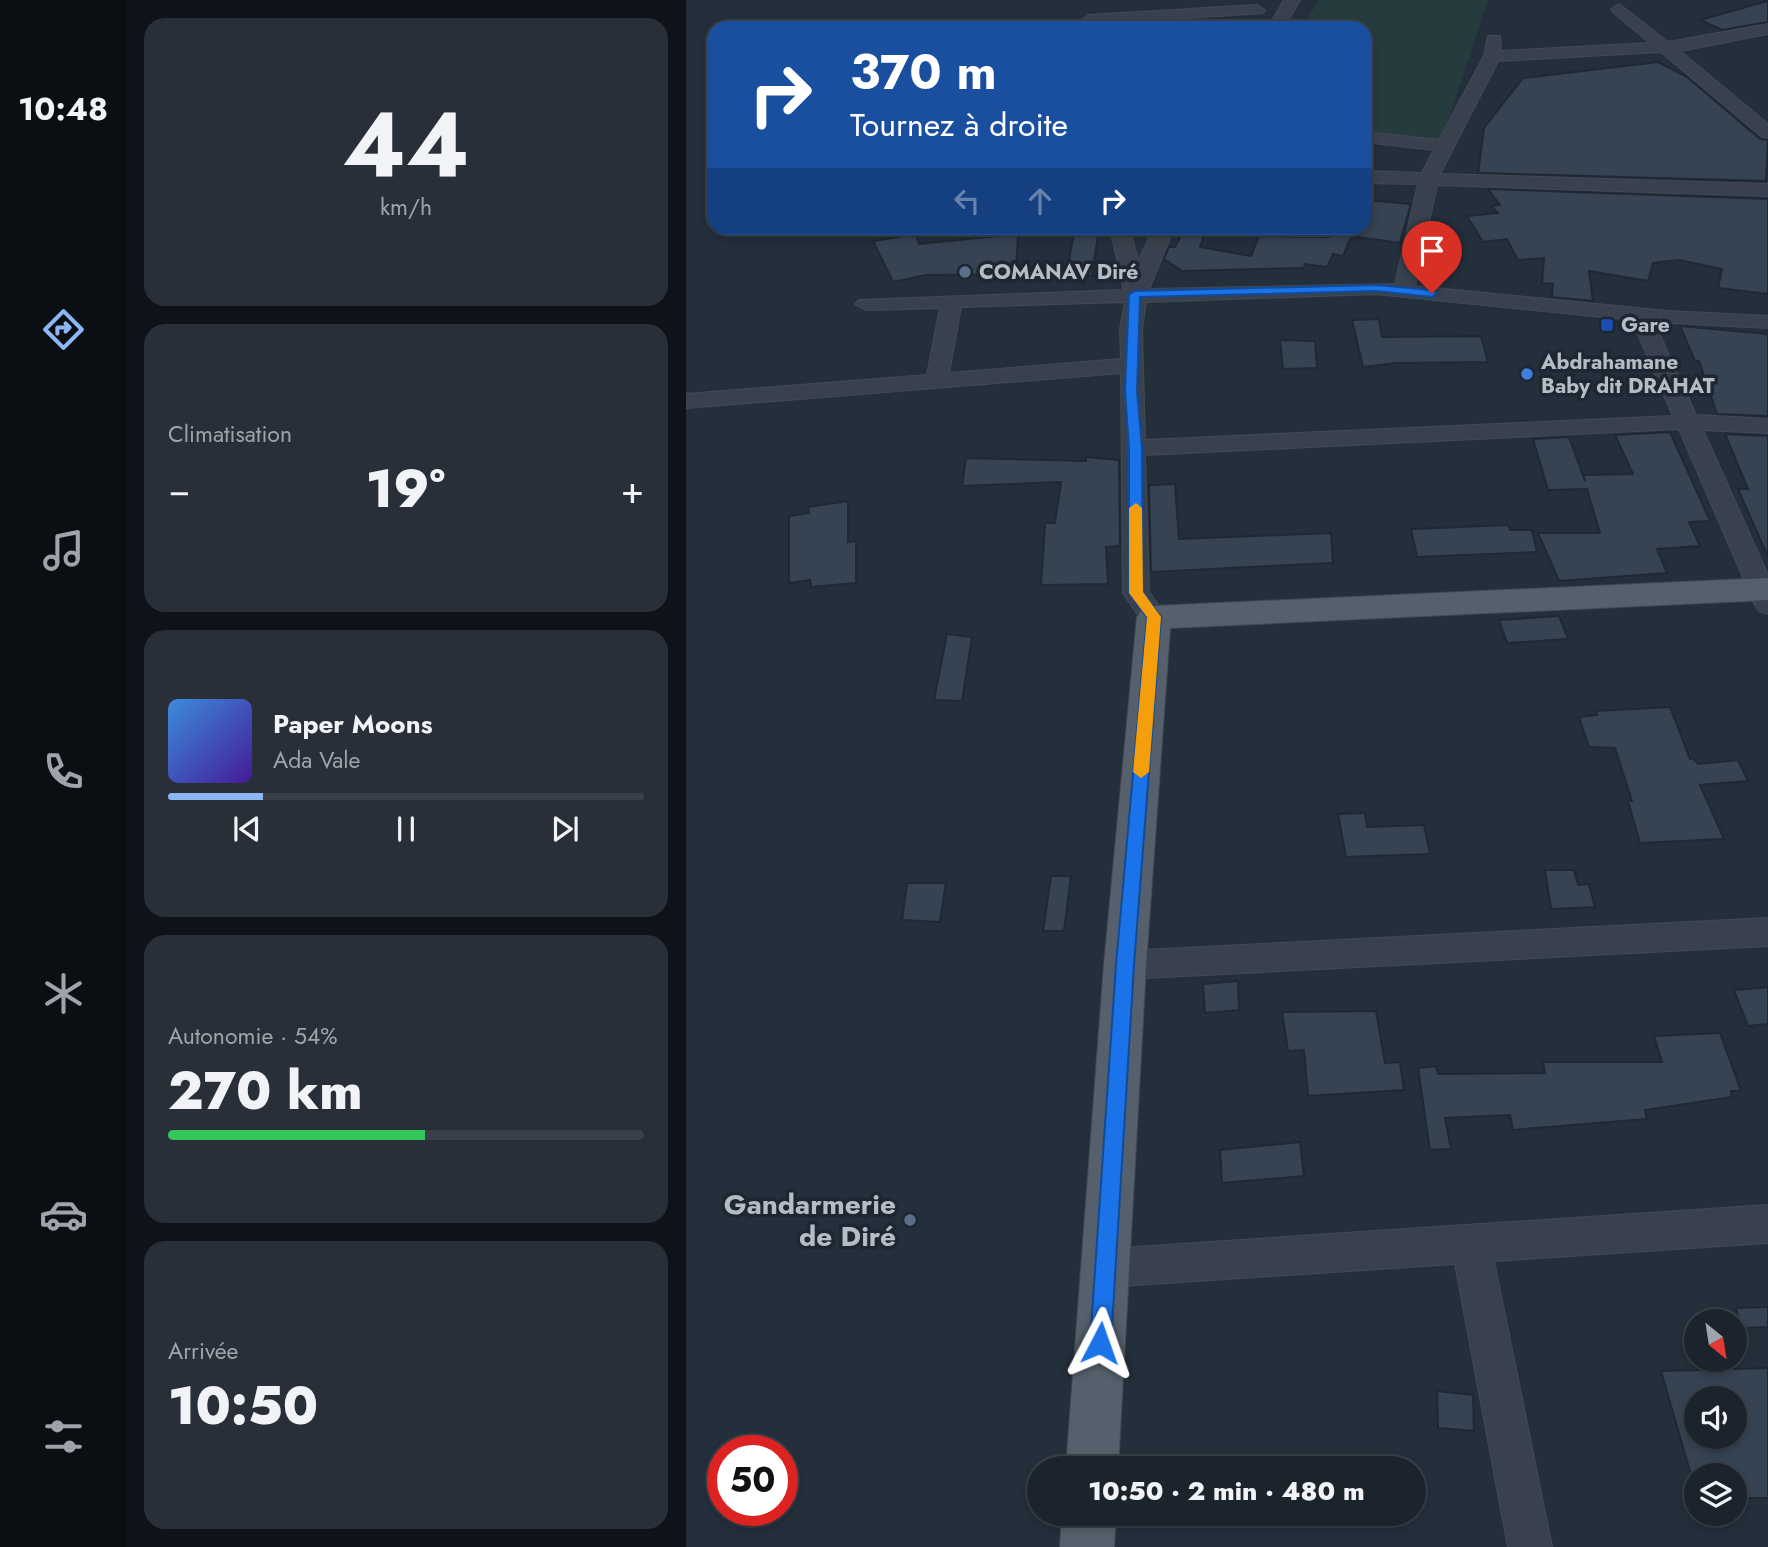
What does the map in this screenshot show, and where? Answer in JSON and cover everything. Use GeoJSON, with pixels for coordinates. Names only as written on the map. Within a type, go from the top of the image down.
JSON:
{"type":"FeatureCollection","features":[{"type":"Feature","properties":{"kind":"main road"},"geometry":{"type":"LineString","coordinates":[[1093,1456],[1125,965],[1154,617],[1765,594]]}},
{"type":"Feature","properties":{"kind":"main road"},"geometry":{"type":"LineString","coordinates":[[1087,1547],[1088,1526]]}},
{"type":"Feature","properties":{"kind":"street"},"geometry":{"type":"LineString","coordinates":[[1280,21],[1292,0]]}},
{"type":"Feature","properties":{"kind":"street"},"geometry":{"type":"LineString","coordinates":[[1619,9],[1768,133]]}},
{"type":"Feature","properties":{"kind":"street"},"geometry":{"type":"LineString","coordinates":[[1089,21],[1257,10]]}},
{"type":"Feature","properties":{"kind":"street"},"geometry":{"type":"LineString","coordinates":[[1404,290],[1429,177],[1493,47],[1662,46],[1732,38],[1768,29]]}},
{"type":"Feature","properties":{"kind":"street"},"geometry":{"type":"LineString","coordinates":[[1713,31],[1768,48]]}},
{"type":"Feature","properties":{"kind":"street"},"geometry":{"type":"LineString","coordinates":[[1372,137],[1443,146]]}},
{"type":"Feature","properties":{"kind":"street"},"geometry":{"type":"LineString","coordinates":[[1372,177],[1429,177],[1761,196]]}},
{"type":"Feature","properties":{"kind":"street"},"geometry":{"type":"LineString","coordinates":[[1122,235],[1135,294],[1131,365],[1136,448],[1136,593],[1154,617]]}},
{"type":"Feature","properties":{"kind":"street"},"geometry":{"type":"LineString","coordinates":[[1135,294],[1147,260],[1160,235]]}},
{"type":"Feature","properties":{"kind":"street"},"geometry":{"type":"LineString","coordinates":[[866,304],[1135,294],[1404,290],[1487,301],[1768,322]]}},
{"type":"Feature","properties":{"kind":"street"},"geometry":{"type":"LineString","coordinates":[[937,379],[952,301]]}},
{"type":"Feature","properties":{"kind":"street"},"geometry":{"type":"LineString","coordinates":[[1640,314],[1765,594]]}},
{"type":"Feature","properties":{"kind":"street"},"geometry":{"type":"LineString","coordinates":[[686,401],[1131,365]]}},
{"type":"Feature","properties":{"kind":"street"},"geometry":{"type":"LineString","coordinates":[[1136,448],[1687,422],[1768,426]]}},
{"type":"Feature","properties":{"kind":"street"},"geometry":{"type":"LineString","coordinates":[[1125,965],[1768,932]]}},
{"type":"Feature","properties":{"kind":"street"},"geometry":{"type":"LineString","coordinates":[[1105,1268],[1768,1224]]}},
{"type":"Feature","properties":{"kind":"street"},"geometry":{"type":"LineString","coordinates":[[1471,1244],[1530,1547]]}},
{"type":"Feature","properties":{"kind":"green space"},"geometry":{"type":"Polygon","coordinates":[[[1319,0],[1488,0],[1441,142],[1372,133],[1372,21],[1306,21],[1319,0]]]}},
{"type":"Feature","properties":{"kind":"building"},"geometry":{"type":"Polygon","coordinates":[[[1768,1],[1768,22],[1722,30],[1700,20],[1768,1]]]}},
{"type":"Feature","properties":{"kind":"building"},"geometry":{"type":"Polygon","coordinates":[[[1658,62],[1687,77],[1760,139],[1768,140],[1766,181],[1478,173],[1484,128],[1523,78],[1658,62]]]}},
{"type":"Feature","properties":{"kind":"building"},"geometry":{"type":"Polygon","coordinates":[[[1488,189],[1768,199],[1768,294],[1718,288],[1722,269],[1679,260],[1653,263],[1648,281],[1589,271],[1593,301],[1552,297],[1553,284],[1542,283],[1544,258],[1518,260],[1507,239],[1483,242],[1467,216],[1498,213],[1491,206],[1500,205],[1488,189]]]}},
{"type":"Feature","properties":{"kind":"building"},"geometry":{"type":"Polygon","coordinates":[[[1372,201],[1411,204],[1400,243],[1351,236],[1343,256],[1333,254],[1327,267],[1305,264],[1304,268],[1182,271],[1164,259],[1169,247],[1175,247],[1181,235],[1204,235],[1200,247],[1251,256],[1259,236],[1372,235],[1372,201]]]}},
{"type":"Feature","properties":{"kind":"building"},"geometry":{"type":"Polygon","coordinates":[[[916,235],[919,244],[1018,235],[1016,274],[926,275],[893,282],[873,241],[916,235]]]}},
{"type":"Feature","properties":{"kind":"building"},"geometry":{"type":"Polygon","coordinates":[[[1074,235],[1098,235],[1092,276],[1066,276],[1074,235]]]}},
{"type":"Feature","properties":{"kind":"building"},"geometry":{"type":"Polygon","coordinates":[[[1379,319],[1382,337],[1481,336],[1488,362],[1397,363],[1363,367],[1352,320],[1379,319]]]}},
{"type":"Feature","properties":{"kind":"building"},"geometry":{"type":"Polygon","coordinates":[[[1680,326],[1768,334],[1768,416],[1717,414],[1699,361],[1695,361],[1680,326]]]}},
{"type":"Feature","properties":{"kind":"building"},"geometry":{"type":"Polygon","coordinates":[[[1280,340],[1315,341],[1317,368],[1283,369],[1280,340]]]}},
{"type":"Feature","properties":{"kind":"building"},"geometry":{"type":"Polygon","coordinates":[[[1670,432],[1710,521],[1689,522],[1700,546],[1657,549],[1667,573],[1559,581],[1538,533],[1600,533],[1587,489],[1548,490],[1533,439],[1569,437],[1585,481],[1583,475],[1633,474],[1615,435],[1670,432]]]}},
{"type":"Feature","properties":{"kind":"building"},"geometry":{"type":"Polygon","coordinates":[[[1725,434],[1768,436],[1768,557],[1738,489],[1748,489],[1725,434]]]}},
{"type":"Feature","properties":{"kind":"building"},"geometry":{"type":"Polygon","coordinates":[[[1086,457],[1119,460],[1120,546],[1106,547],[1108,584],[1041,585],[1045,523],[1055,523],[1061,482],[962,486],[966,458],[1086,461],[1086,457]]]}},
{"type":"Feature","properties":{"kind":"building"},"geometry":{"type":"Polygon","coordinates":[[[1175,484],[1179,539],[1331,533],[1333,563],[1151,572],[1149,485],[1175,484]]]}},
{"type":"Feature","properties":{"kind":"building"},"geometry":{"type":"Polygon","coordinates":[[[848,501],[848,542],[856,541],[856,583],[811,587],[810,580],[789,583],[789,516],[809,513],[808,507],[848,501]]]}},
{"type":"Feature","properties":{"kind":"building"},"geometry":{"type":"Polygon","coordinates":[[[1508,525],[1510,530],[1532,530],[1537,552],[1417,557],[1411,529],[1508,525]]]}},
{"type":"Feature","properties":{"kind":"building"},"geometry":{"type":"Polygon","coordinates":[[[1559,616],[1568,639],[1507,643],[1499,620],[1559,616]]]}},
{"type":"Feature","properties":{"kind":"building"},"geometry":{"type":"Polygon","coordinates":[[[947,634],[972,637],[962,701],[934,700],[947,634]]]}},
{"type":"Feature","properties":{"kind":"building"},"geometry":{"type":"Polygon","coordinates":[[[1670,707],[1690,759],[1693,758],[1698,764],[1738,760],[1748,781],[1700,785],[1724,839],[1640,843],[1628,801],[1632,801],[1615,748],[1589,747],[1579,717],[1597,715],[1596,711],[1670,707]]]}},
{"type":"Feature","properties":{"kind":"building"},"geometry":{"type":"Polygon","coordinates":[[[1365,813],[1367,827],[1424,825],[1430,854],[1346,857],[1338,814],[1365,813]]]}},
{"type":"Feature","properties":{"kind":"building"},"geometry":{"type":"Polygon","coordinates":[[[1545,870],[1574,870],[1578,885],[1589,884],[1595,907],[1551,909],[1545,870]]]}},
{"type":"Feature","properties":{"kind":"building"},"geometry":{"type":"Polygon","coordinates":[[[1051,876],[1071,876],[1064,931],[1043,931],[1051,876]]]}},
{"type":"Feature","properties":{"kind":"building"},"geometry":{"type":"Polygon","coordinates":[[[907,883],[946,883],[940,922],[902,920],[907,883]]]}},
{"type":"Feature","properties":{"kind":"building"},"geometry":{"type":"Polygon","coordinates":[[[1238,981],[1239,1010],[1205,1013],[1203,984],[1238,981]]]}},
{"type":"Feature","properties":{"kind":"building"},"geometry":{"type":"Polygon","coordinates":[[[1768,987],[1768,1024],[1748,1026],[1734,990],[1768,987]]]}},
{"type":"Feature","properties":{"kind":"building"},"geometry":{"type":"Polygon","coordinates":[[[1376,1011],[1385,1063],[1400,1062],[1404,1090],[1308,1096],[1304,1050],[1288,1051],[1282,1012],[1376,1011]]]}},
{"type":"Feature","properties":{"kind":"building"},"geometry":{"type":"Polygon","coordinates":[[[1720,1033],[1741,1091],[1731,1091],[1732,1097],[1645,1110],[1647,1119],[1513,1130],[1510,1115],[1445,1118],[1451,1149],[1430,1150],[1418,1068],[1436,1066],[1438,1074],[1545,1073],[1543,1062],[1662,1062],[1654,1036],[1720,1033]]]}},
{"type":"Feature","properties":{"kind":"building"},"geometry":{"type":"Polygon","coordinates":[[[1300,1142],[1304,1176],[1222,1183],[1220,1150],[1300,1142]]]}},
{"type":"Feature","properties":{"kind":"building"},"geometry":{"type":"Polygon","coordinates":[[[1768,1307],[1768,1327],[1747,1328],[1747,1309],[1736,1308],[1768,1307]]]}},
{"type":"Feature","properties":{"kind":"building"},"geometry":{"type":"Polygon","coordinates":[[[1768,1368],[1768,1498],[1747,1498],[1747,1463],[1688,1463],[1661,1371],[1747,1372],[1747,1369],[1768,1368]]]}},
{"type":"Feature","properties":{"kind":"building"},"geometry":{"type":"Polygon","coordinates":[[[1437,1391],[1473,1395],[1474,1431],[1438,1428],[1437,1391]]]}},
{"type":"Feature","properties":{"kind":"slow traffic"},"geometry":{"type":"LineString","coordinates":[[1136,508],[1136,593],[1154,617],[1141,772]]}},
{"type":"Feature","properties":{"kind":"place","name":"COMANAV Diré"},"geometry":{"type":"Point","coordinates":[965,272]}},
{"type":"Feature","properties":{"kind":"place","name":"Gare"},"geometry":{"type":"Point","coordinates":[1607,325]}},
{"type":"Feature","properties":{"kind":"place","name":"Abdrahamane Baby dit DRAHAT"},"geometry":{"type":"Point","coordinates":[1527,374]}},
{"type":"Feature","properties":{"kind":"place","name":"Gandarmerie de Diré"},"geometry":{"type":"Point","coordinates":[910,1220]}},
{"type":"Feature","properties":{"kind":"route"},"geometry":{"type":"LineString","coordinates":[[1100,1343],[1125,965],[1154,617],[1136,593],[1136,448],[1131,391],[1131,329],[1135,294],[1376,288],[1432,293]]}}]}
